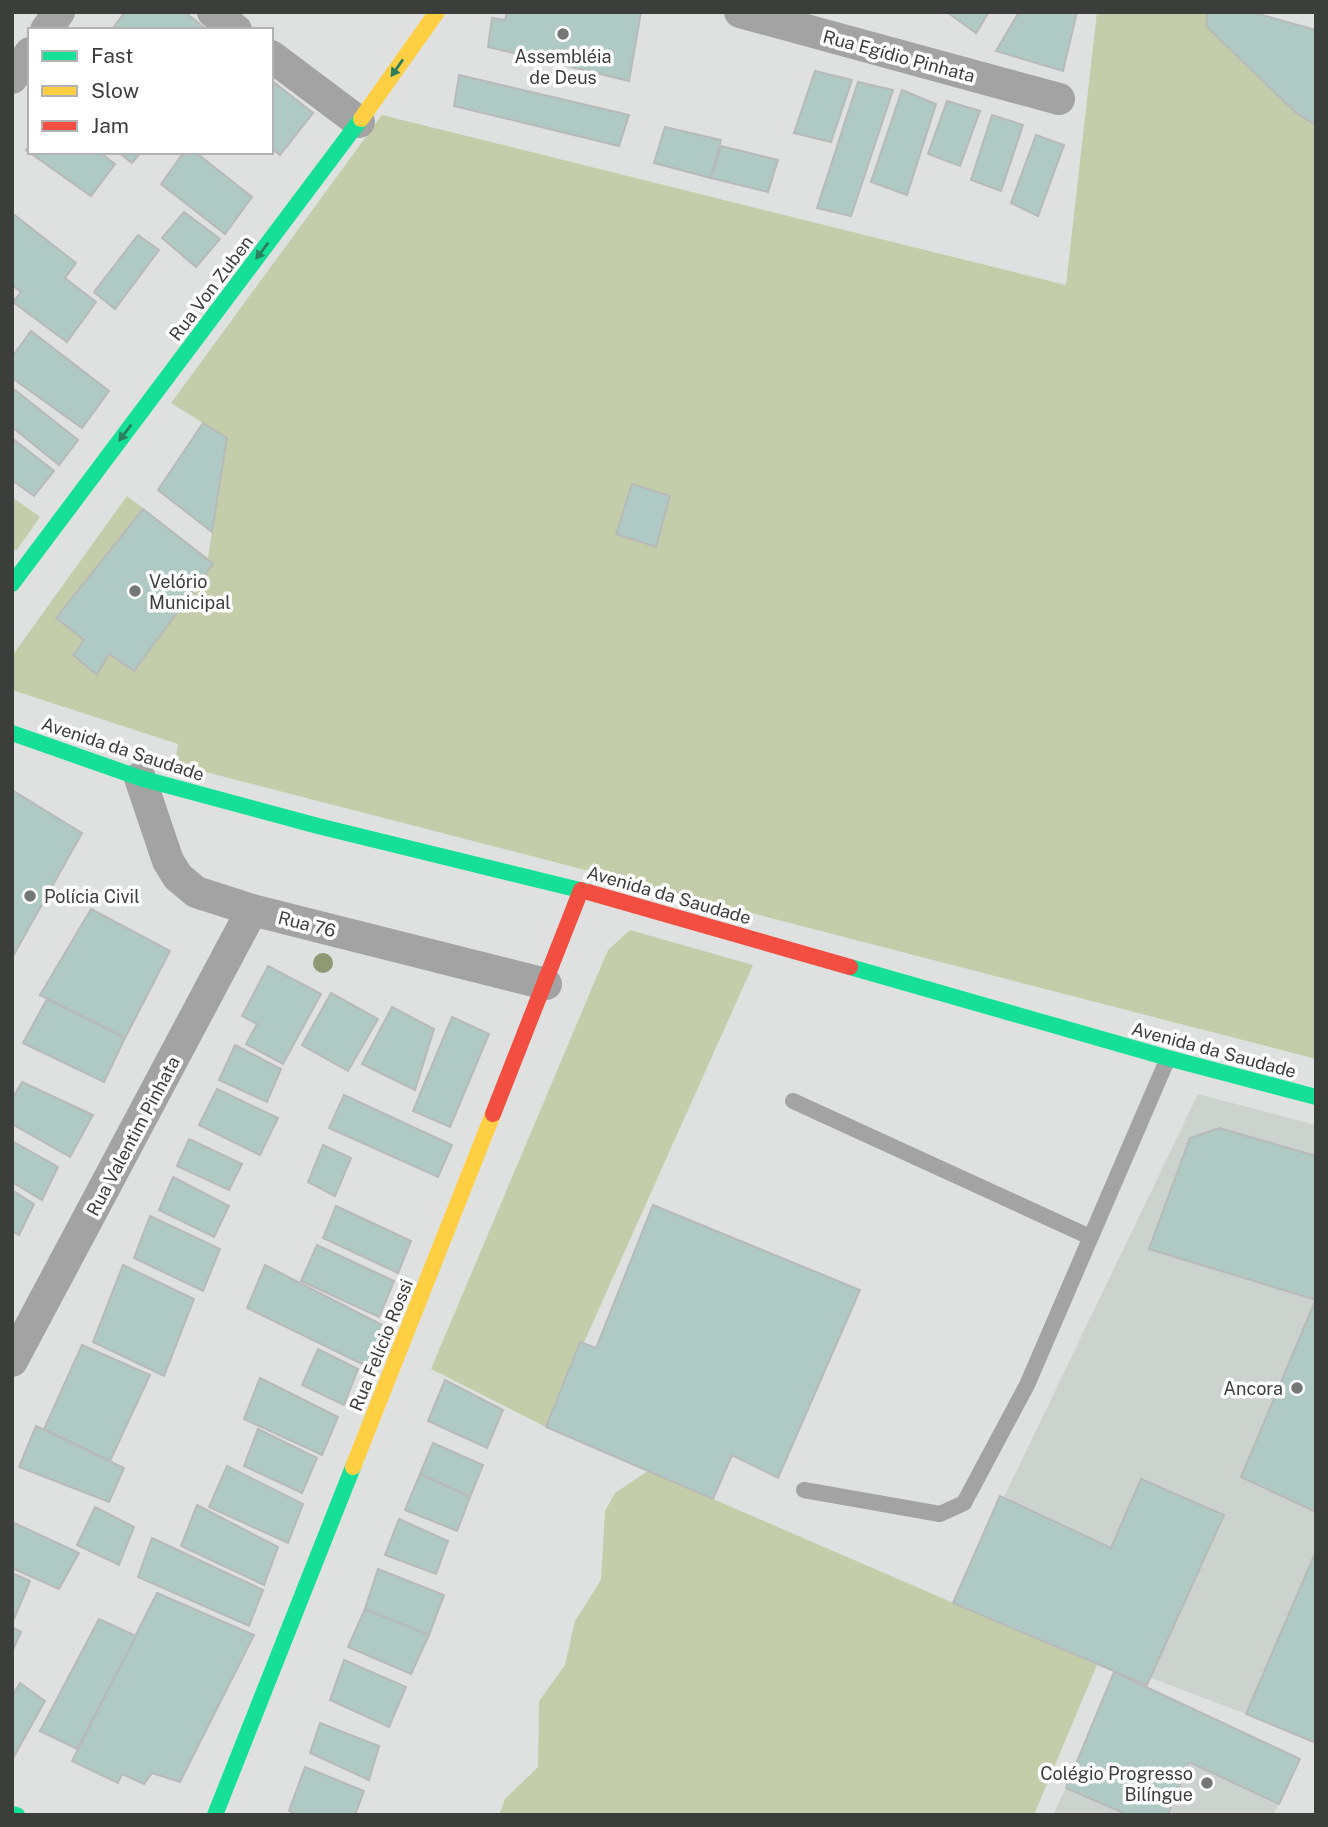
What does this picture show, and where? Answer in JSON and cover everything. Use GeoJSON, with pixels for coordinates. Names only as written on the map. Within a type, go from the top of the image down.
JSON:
{"type":"FeatureCollection","features":[{"type":"Feature","properties":{"kind":"street"},"geometry":{"type":"LineString","coordinates":[[47,28],[59,12]]}},
{"type":"Feature","properties":{"kind":"street"},"geometry":{"type":"LineString","coordinates":[[213,12],[233,28]]}},
{"type":"Feature","properties":{"kind":"street","name":"Rua Von Zuben"},"geometry":{"type":"LineString","coordinates":[[12,584],[359,122],[436,12]]}},
{"type":"Feature","properties":{"kind":"street","name":"Rua Egídio Pinhata"},"geometry":{"type":"LineString","coordinates":[[740,12],[804,21],[1059,99]]}},
{"type":"Feature","properties":{"kind":"street"},"geometry":{"type":"LineString","coordinates":[[12,78],[28,56]]}},
{"type":"Feature","properties":{"kind":"street"},"geometry":{"type":"LineString","coordinates":[[273,58],[359,122]]}},
{"type":"Feature","properties":{"kind":"street","name":"Avenida da Saudade"},"geometry":{"type":"LineString","coordinates":[[12,733],[140,778],[318,826],[581,890],[1168,1058],[1316,1097]]}},
{"type":"Feature","properties":{"kind":"street","name":"Rua 76"},"geometry":{"type":"LineString","coordinates":[[140,778],[168,861],[178,877],[196,892],[252,910],[546,984]]}},
{"type":"Feature","properties":{"kind":"street","name":"Rua Felício Rossi"},"geometry":{"type":"LineString","coordinates":[[215,1815],[581,890]]}},
{"type":"Feature","properties":{"kind":"street","name":"Rua Valentim Pinhata"},"geometry":{"type":"LineString","coordinates":[[12,1360],[252,910]]}},
{"type":"Feature","properties":{"kind":"street"},"geometry":{"type":"LineString","coordinates":[[12,1814],[18,1815]]}},
{"type":"Feature","properties":{"kind":"lane"},"geometry":{"type":"LineString","coordinates":[[804,1490],[940,1514],[964,1503],[1027,1384],[1168,1058]]}},
{"type":"Feature","properties":{"kind":"lane"},"geometry":{"type":"LineString","coordinates":[[793,1101],[1090,1237]]}},
{"type":"Feature","properties":{"kind":"shaded area"},"geometry":{"type":"Polygon","coordinates":[[[1198,1094],[1316,1125],[1316,1743],[953,1603],[1198,1094]]]}},
{"type":"Feature","properties":{"kind":"shaded area","name":"Colégio Progresso Bilíngue"},"geometry":{"type":"Polygon","coordinates":[[[1189,1762],[1279,1804],[1273,1815],[1168,1815],[1189,1762]]]}},
{"type":"Feature","properties":{"kind":"shaded area","name":"Colégio Progresso Bilíngue"},"geometry":{"type":"Polygon","coordinates":[[[1066,1788],[1128,1815],[1053,1815],[1066,1788]]]}},
{"type":"Feature","properties":{"kind":"green space"},"geometry":{"type":"Polygon","coordinates":[[[1097,12],[1208,12],[1206,26],[1296,113],[1316,125],[1316,1059],[175,764],[178,744],[12,690],[12,656],[127,496],[208,558],[227,438],[171,403],[382,115],[1066,285],[1097,12]]]}},
{"type":"Feature","properties":{"kind":"green space"},"geometry":{"type":"Polygon","coordinates":[[[12,497],[40,517],[16,551],[12,548],[12,497]]]}},
{"type":"Feature","properties":{"kind":"green space"},"geometry":{"type":"Polygon","coordinates":[[[630,930],[753,965],[546,1427],[431,1369],[608,950],[630,930]]]}},
{"type":"Feature","properties":{"kind":"green space"},"geometry":{"type":"Polygon","coordinates":[[[648,1471],[1097,1665],[1034,1815],[499,1815],[505,1799],[538,1767],[539,1701],[565,1665],[575,1621],[601,1580],[605,1511],[615,1493],[648,1471]]]}},
{"type":"Feature","properties":{"kind":"building"},"geometry":{"type":"Polygon","coordinates":[[[125,12],[185,12],[205,28],[113,28],[125,12]]]}},
{"type":"Feature","properties":{"kind":"building","name":"Assembléia de Deus"},"geometry":{"type":"Polygon","coordinates":[[[507,12],[641,12],[629,81],[488,47],[492,18],[505,20],[507,12]]]}},
{"type":"Feature","properties":{"kind":"building"},"geometry":{"type":"Polygon","coordinates":[[[947,12],[989,12],[976,33],[947,12]]]}},
{"type":"Feature","properties":{"kind":"building"},"geometry":{"type":"Polygon","coordinates":[[[1019,12],[1077,12],[1063,71],[996,51],[1019,12]]]}},
{"type":"Feature","properties":{"kind":"building"},"geometry":{"type":"Polygon","coordinates":[[[1208,12],[1251,12],[1316,30],[1316,125],[1296,113],[1206,26],[1208,12]]]}},
{"type":"Feature","properties":{"kind":"building"},"geometry":{"type":"Polygon","coordinates":[[[815,71],[852,80],[831,142],[794,133],[815,71]]]}},
{"type":"Feature","properties":{"kind":"building"},"geometry":{"type":"Polygon","coordinates":[[[459,75],[629,115],[619,146],[454,106],[459,75]]]}},
{"type":"Feature","properties":{"kind":"building"},"geometry":{"type":"Polygon","coordinates":[[[273,82],[313,113],[280,155],[273,150],[273,82]]]}},
{"type":"Feature","properties":{"kind":"building"},"geometry":{"type":"Polygon","coordinates":[[[858,82],[893,90],[851,216],[817,208],[858,82]]]}},
{"type":"Feature","properties":{"kind":"building"},"geometry":{"type":"Polygon","coordinates":[[[902,90],[936,104],[907,195],[871,182],[902,90]]]}},
{"type":"Feature","properties":{"kind":"building"},"geometry":{"type":"Polygon","coordinates":[[[947,101],[980,111],[960,166],[928,154],[947,101]]]}},
{"type":"Feature","properties":{"kind":"building"},"geometry":{"type":"Polygon","coordinates":[[[992,115],[1023,125],[1001,191],[971,180],[992,115]]]}},
{"type":"Feature","properties":{"kind":"building"},"geometry":{"type":"Polygon","coordinates":[[[665,127],[721,140],[711,178],[654,163],[665,127]]]}},
{"type":"Feature","properties":{"kind":"building"},"geometry":{"type":"Polygon","coordinates":[[[1036,135],[1064,145],[1038,216],[1011,203],[1036,135]]]}},
{"type":"Feature","properties":{"kind":"building"},"geometry":{"type":"Polygon","coordinates":[[[721,146],[778,160],[768,192],[711,178],[721,146]]]}},
{"type":"Feature","properties":{"kind":"building"},"geometry":{"type":"Polygon","coordinates":[[[32,154],[102,154],[115,164],[91,196],[32,154]]]}},
{"type":"Feature","properties":{"kind":"building"},"geometry":{"type":"Polygon","coordinates":[[[121,154],[139,154],[132,163],[121,154]]]}},
{"type":"Feature","properties":{"kind":"building"},"geometry":{"type":"Polygon","coordinates":[[[183,154],[198,154],[252,197],[225,234],[161,184],[183,154]]]}},
{"type":"Feature","properties":{"kind":"building"},"geometry":{"type":"Polygon","coordinates":[[[184,212],[220,239],[196,267],[162,238],[184,212]]]}},
{"type":"Feature","properties":{"kind":"building"},"geometry":{"type":"Polygon","coordinates":[[[12,213],[76,263],[65,278],[96,302],[67,342],[13,302],[21,292],[12,285],[12,213]]]}},
{"type":"Feature","properties":{"kind":"building"},"geometry":{"type":"Polygon","coordinates":[[[138,235],[159,250],[115,309],[94,292],[138,235]]]}},
{"type":"Feature","properties":{"kind":"building"},"geometry":{"type":"Polygon","coordinates":[[[31,331],[109,391],[82,428],[12,378],[12,357],[31,331]]]}},
{"type":"Feature","properties":{"kind":"building"},"geometry":{"type":"Polygon","coordinates":[[[15,390],[78,440],[59,465],[12,427],[12,394],[15,390]]]}},
{"type":"Feature","properties":{"kind":"building"},"geometry":{"type":"Polygon","coordinates":[[[203,423],[227,438],[212,532],[158,490],[203,423]]]}},
{"type":"Feature","properties":{"kind":"building"},"geometry":{"type":"Polygon","coordinates":[[[12,438],[54,471],[34,496],[12,480],[12,438]]]}},
{"type":"Feature","properties":{"kind":"building"},"geometry":{"type":"Polygon","coordinates":[[[632,484],[670,496],[656,547],[616,534],[632,484]]]}},
{"type":"Feature","properties":{"kind":"building","name":"Velório Municipal"},"geometry":{"type":"Polygon","coordinates":[[[143,509],[213,564],[134,671],[109,654],[97,675],[73,655],[84,640],[56,618],[143,509]]]}},
{"type":"Feature","properties":{"kind":"building","name":"Polícia Civil"},"geometry":{"type":"Polygon","coordinates":[[[12,790],[82,833],[12,958],[12,790]]]}},
{"type":"Feature","properties":{"kind":"building"},"geometry":{"type":"Polygon","coordinates":[[[91,909],[170,951],[125,1038],[40,995],[91,909]]]}},
{"type":"Feature","properties":{"kind":"building"},"geometry":{"type":"Polygon","coordinates":[[[268,966],[321,994],[283,1064],[246,1044],[257,1024],[242,1016],[268,966]]]}},
{"type":"Feature","properties":{"kind":"building"},"geometry":{"type":"Polygon","coordinates":[[[331,993],[378,1019],[348,1071],[302,1045],[331,993]]]}},
{"type":"Feature","properties":{"kind":"building"},"geometry":{"type":"Polygon","coordinates":[[[47,999],[125,1038],[104,1082],[23,1043],[47,999]]]}},
{"type":"Feature","properties":{"kind":"building"},"geometry":{"type":"Polygon","coordinates":[[[392,1007],[434,1029],[415,1090],[362,1064],[392,1007]]]}},
{"type":"Feature","properties":{"kind":"building"},"geometry":{"type":"Polygon","coordinates":[[[452,1017],[489,1034],[450,1127],[413,1111],[452,1017]]]}},
{"type":"Feature","properties":{"kind":"building"},"geometry":{"type":"Polygon","coordinates":[[[235,1045],[281,1069],[267,1102],[219,1080],[235,1045]]]}},
{"type":"Feature","properties":{"kind":"building"},"geometry":{"type":"Polygon","coordinates":[[[22,1082],[93,1115],[70,1157],[12,1124],[12,1099],[22,1082]]]}},
{"type":"Feature","properties":{"kind":"building"},"geometry":{"type":"Polygon","coordinates":[[[217,1089],[278,1118],[260,1155],[199,1125],[217,1089]]]}},
{"type":"Feature","properties":{"kind":"building"},"geometry":{"type":"Polygon","coordinates":[[[344,1095],[452,1145],[438,1177],[329,1128],[344,1095]]]}},
{"type":"Feature","properties":{"kind":"building"},"geometry":{"type":"Polygon","coordinates":[[[1219,1128],[1316,1156],[1316,1300],[1149,1249],[1190,1138],[1219,1128]]]}},
{"type":"Feature","properties":{"kind":"building"},"geometry":{"type":"Polygon","coordinates":[[[189,1139],[242,1164],[229,1190],[177,1166],[189,1139]]]}},
{"type":"Feature","properties":{"kind":"building"},"geometry":{"type":"Polygon","coordinates":[[[12,1141],[58,1167],[42,1200],[12,1182],[12,1141]]]}},
{"type":"Feature","properties":{"kind":"building"},"geometry":{"type":"Polygon","coordinates":[[[323,1145],[351,1158],[335,1196],[308,1182],[323,1145]]]}},
{"type":"Feature","properties":{"kind":"building"},"geometry":{"type":"Polygon","coordinates":[[[173,1177],[229,1206],[214,1237],[159,1210],[173,1177]]]}},
{"type":"Feature","properties":{"kind":"building"},"geometry":{"type":"Polygon","coordinates":[[[12,1190],[34,1204],[19,1235],[12,1231],[12,1190]]]}},
{"type":"Feature","properties":{"kind":"building"},"geometry":{"type":"Polygon","coordinates":[[[653,1205],[860,1290],[778,1478],[732,1455],[713,1499],[546,1427],[580,1342],[596,1348],[653,1205]]]}},
{"type":"Feature","properties":{"kind":"building"},"geometry":{"type":"Polygon","coordinates":[[[336,1206],[411,1241],[398,1273],[323,1238],[336,1206]]]}},
{"type":"Feature","properties":{"kind":"building"},"geometry":{"type":"Polygon","coordinates":[[[150,1216],[220,1249],[203,1291],[134,1258],[150,1216]]]}},
{"type":"Feature","properties":{"kind":"building"},"geometry":{"type":"Polygon","coordinates":[[[317,1245],[394,1281],[379,1317],[301,1281],[317,1245]]]}},
{"type":"Feature","properties":{"kind":"building"},"geometry":{"type":"Polygon","coordinates":[[[123,1265],[194,1299],[164,1376],[93,1342],[123,1265]]]}},
{"type":"Feature","properties":{"kind":"building"},"geometry":{"type":"Polygon","coordinates":[[[265,1265],[386,1327],[370,1368],[247,1308],[265,1265]]]}},
{"type":"Feature","properties":{"kind":"building","name":"Ancora"},"geometry":{"type":"Polygon","coordinates":[[[1316,1299],[1316,1512],[1241,1477],[1316,1299]]]}},
{"type":"Feature","properties":{"kind":"building"},"geometry":{"type":"Polygon","coordinates":[[[82,1345],[150,1375],[110,1461],[44,1429],[82,1345]]]}},
{"type":"Feature","properties":{"kind":"building"},"geometry":{"type":"Polygon","coordinates":[[[318,1349],[358,1369],[344,1405],[302,1385],[318,1349]]]}},
{"type":"Feature","properties":{"kind":"building"},"geometry":{"type":"Polygon","coordinates":[[[260,1378],[338,1417],[322,1455],[244,1419],[260,1378]]]}},
{"type":"Feature","properties":{"kind":"building"},"geometry":{"type":"Polygon","coordinates":[[[445,1380],[503,1410],[487,1448],[428,1421],[445,1380]]]}},
{"type":"Feature","properties":{"kind":"building"},"geometry":{"type":"Polygon","coordinates":[[[36,1426],[124,1468],[109,1502],[19,1467],[36,1426]]]}},
{"type":"Feature","properties":{"kind":"building"},"geometry":{"type":"Polygon","coordinates":[[[258,1429],[317,1458],[302,1493],[244,1466],[258,1429]]]}},
{"type":"Feature","properties":{"kind":"building"},"geometry":{"type":"Polygon","coordinates":[[[433,1443],[483,1465],[470,1497],[420,1474],[433,1443]]]}},
{"type":"Feature","properties":{"kind":"building"},"geometry":{"type":"Polygon","coordinates":[[[227,1466],[303,1504],[288,1543],[209,1507],[227,1466]]]}},
{"type":"Feature","properties":{"kind":"building"},"geometry":{"type":"Polygon","coordinates":[[[420,1474],[470,1497],[457,1531],[405,1510],[420,1474]]]}},
{"type":"Feature","properties":{"kind":"building"},"geometry":{"type":"Polygon","coordinates":[[[1141,1479],[1224,1515],[1147,1685],[953,1603],[1000,1496],[1111,1548],[1141,1479]]]}},
{"type":"Feature","properties":{"kind":"building"},"geometry":{"type":"Polygon","coordinates":[[[197,1505],[278,1547],[264,1585],[181,1546],[197,1505]]]}},
{"type":"Feature","properties":{"kind":"building"},"geometry":{"type":"Polygon","coordinates":[[[95,1507],[134,1527],[119,1565],[77,1545],[95,1507]]]}},
{"type":"Feature","properties":{"kind":"building"},"geometry":{"type":"Polygon","coordinates":[[[399,1519],[448,1541],[436,1574],[385,1555],[399,1519]]]}},
{"type":"Feature","properties":{"kind":"building"},"geometry":{"type":"Polygon","coordinates":[[[12,1522],[79,1553],[59,1589],[12,1568],[12,1522]]]}},
{"type":"Feature","properties":{"kind":"building"},"geometry":{"type":"Polygon","coordinates":[[[152,1538],[263,1590],[249,1626],[138,1577],[152,1538]]]}},
{"type":"Feature","properties":{"kind":"building"},"geometry":{"type":"Polygon","coordinates":[[[1316,1551],[1316,1743],[1246,1714],[1316,1551]]]}},
{"type":"Feature","properties":{"kind":"building"},"geometry":{"type":"Polygon","coordinates":[[[378,1569],[444,1595],[429,1635],[365,1609],[378,1569]]]}},
{"type":"Feature","properties":{"kind":"building"},"geometry":{"type":"Polygon","coordinates":[[[12,1573],[30,1581],[14,1619],[12,1618],[12,1573]]]}},
{"type":"Feature","properties":{"kind":"building"},"geometry":{"type":"Polygon","coordinates":[[[157,1593],[254,1635],[180,1782],[152,1773],[144,1784],[122,1774],[118,1783],[72,1761],[157,1593]]]}},
{"type":"Feature","properties":{"kind":"building"},"geometry":{"type":"Polygon","coordinates":[[[365,1609],[429,1635],[411,1674],[348,1647],[365,1609]]]}},
{"type":"Feature","properties":{"kind":"building"},"geometry":{"type":"Polygon","coordinates":[[[99,1619],[136,1636],[77,1749],[40,1731],[99,1619]]]}},
{"type":"Feature","properties":{"kind":"building"},"geometry":{"type":"Polygon","coordinates":[[[12,1627],[21,1632],[12,1652],[12,1627]]]}},
{"type":"Feature","properties":{"kind":"building"},"geometry":{"type":"Polygon","coordinates":[[[344,1660],[406,1687],[389,1727],[330,1700],[344,1660]]]}},
{"type":"Feature","properties":{"kind":"building"},"geometry":{"type":"Polygon","coordinates":[[[1114,1672],[1300,1759],[1279,1804],[1189,1762],[1168,1815],[1128,1815],[1066,1788],[1114,1672]]]}},
{"type":"Feature","properties":{"kind":"building"},"geometry":{"type":"Polygon","coordinates":[[[20,1683],[45,1701],[12,1760],[12,1696],[20,1683]]]}},
{"type":"Feature","properties":{"kind":"building"},"geometry":{"type":"Polygon","coordinates":[[[320,1723],[379,1746],[369,1780],[310,1753],[320,1723]]]}},
{"type":"Feature","properties":{"kind":"building"},"geometry":{"type":"Polygon","coordinates":[[[305,1767],[364,1791],[355,1815],[299,1815],[289,1811],[305,1767]]]}},
{"type":"Feature","properties":{"kind":"traffic: fast"},"geometry":{"type":"LineString","coordinates":[[12,584],[361,119]]}},
{"type":"Feature","properties":{"kind":"traffic: fast"},"geometry":{"type":"LineString","coordinates":[[12,733],[140,778],[318,826],[588,892]]}},
{"type":"Feature","properties":{"kind":"traffic: fast"},"geometry":{"type":"LineString","coordinates":[[850,967],[1168,1058],[1316,1097]]}},
{"type":"Feature","properties":{"kind":"traffic: fast"},"geometry":{"type":"LineString","coordinates":[[215,1815],[353,1467]]}},
{"type":"Feature","properties":{"kind":"traffic: fast"},"geometry":{"type":"LineString","coordinates":[[12,1814],[17,1815]]}},
{"type":"Feature","properties":{"kind":"traffic: slow"},"geometry":{"type":"LineString","coordinates":[[361,119],[437,12]]}},
{"type":"Feature","properties":{"kind":"traffic: slow"},"geometry":{"type":"LineString","coordinates":[[353,1467],[493,1114]]}},
{"type":"Feature","properties":{"kind":"traffic: jam"},"geometry":{"type":"LineString","coordinates":[[493,1114],[581,890]]}},
{"type":"Feature","properties":{"kind":"traffic: jam"},"geometry":{"type":"LineString","coordinates":[[588,892],[850,967]]}},
{"type":"Feature","properties":{"kind":"place","name":"Assembléia de Deus"},"geometry":{"type":"Point","coordinates":[563,34]}},
{"type":"Feature","properties":{"kind":"place","name":"Velório Municipal"},"geometry":{"type":"Point","coordinates":[135,591]}},
{"type":"Feature","properties":{"kind":"place","name":"Polícia Civil"},"geometry":{"type":"Point","coordinates":[30,896]}},
{"type":"Feature","properties":{"kind":"place","name":"Ancora"},"geometry":{"type":"Point","coordinates":[1297,1388]}},
{"type":"Feature","properties":{"kind":"place","name":"Colégio Progresso Bilíngue"},"geometry":{"type":"Point","coordinates":[1207,1783]}}]}
